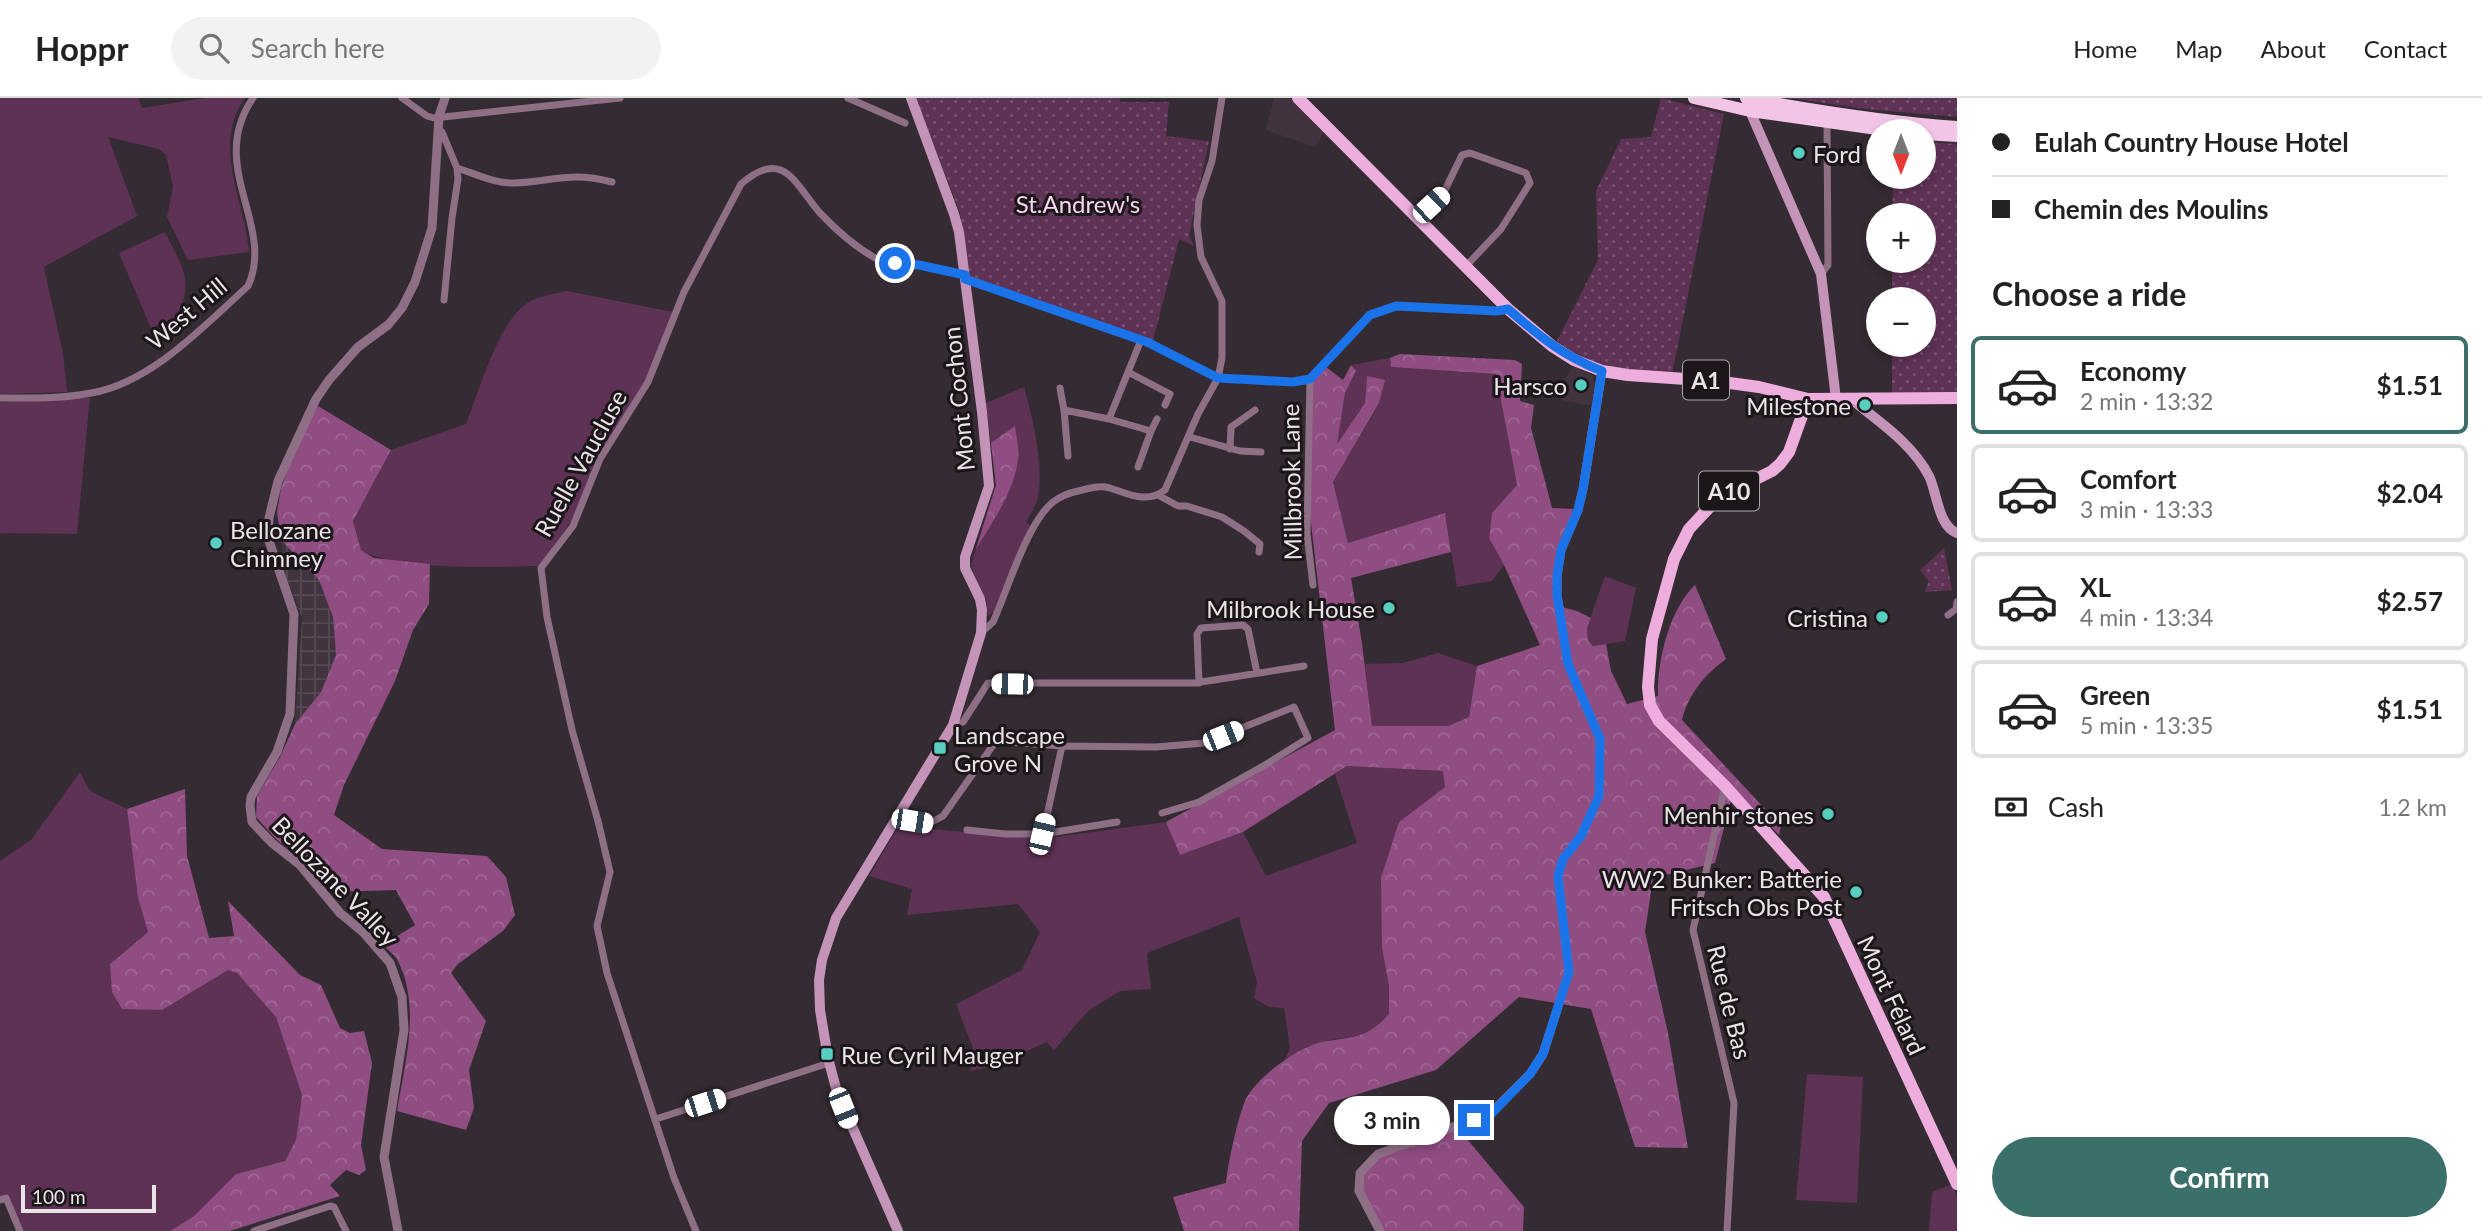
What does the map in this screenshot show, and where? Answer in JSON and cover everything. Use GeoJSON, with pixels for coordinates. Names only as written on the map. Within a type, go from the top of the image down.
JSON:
{"type":"FeatureCollection","features":[{"type":"Feature","properties":{"kind":"highway"},"geometry":{"type":"LineString","coordinates":[[1694,98],[1957,127]]}},
{"type":"Feature","properties":{"kind":"highway"},"geometry":{"type":"LineString","coordinates":[[1747,102],[1827,124],[1866,128]]}},
{"type":"Feature","properties":{"kind":"highway"},"geometry":{"type":"LineString","coordinates":[[1936,135],[1957,136]]}},
{"type":"Feature","properties":{"kind":"main road","name":"Mont Cochon"},"geometry":{"type":"LineString","coordinates":[[898,1231],[845,1113],[829,1063],[820,1010],[820,980],[828,939],[836,918],[953,725],[981,633],[982,610],[965,568],[965,557],[989,486],[965,277],[954,214],[911,98]]}},
{"type":"Feature","properties":{"kind":"main road","name":"A1"},"geometry":{"type":"LineString","coordinates":[[1298,98],[1508,309],[1552,346],[1574,360],[1602,371],[1726,382],[1808,399],[1957,398]]}},
{"type":"Feature","properties":{"kind":"main road"},"geometry":{"type":"LineString","coordinates":[[1747,102],[1821,274],[1836,399]]}},
{"type":"Feature","properties":{"kind":"main road","name":"Mont Félard"},"geometry":{"type":"LineString","coordinates":[[1808,399],[1789,452],[1780,464],[1772,471],[1718,498],[1689,529],[1674,559],[1651,639],[1648,687],[1650,705],[1659,721],[1725,786],[1824,897],[1957,1184]]}},
{"type":"Feature","properties":{"kind":"main road"},"geometry":{"type":"LineString","coordinates":[[1851,399],[1894,433],[1919,459],[1929,477],[1946,525],[1957,533]]}},
{"type":"Feature","properties":{"kind":"street","name":"West Hill"},"geometry":{"type":"LineString","coordinates":[[0,398],[93,393],[127,381],[179,350],[248,286],[255,265],[255,239],[244,203],[236,148],[240,127],[253,98]]}},
{"type":"Feature","properties":{"kind":"street"},"geometry":{"type":"LineString","coordinates":[[402,98],[427,117],[470,115],[620,98]]}},
{"type":"Feature","properties":{"kind":"street","name":"Bellozane Valley"},"geometry":{"type":"LineString","coordinates":[[398,1231],[384,1157],[404,1030],[401,997],[390,963],[340,913],[300,865],[251,822],[250,806],[251,797],[277,752],[290,714],[294,614],[268,537],[269,518],[278,481],[322,389],[358,347],[388,325],[402,308],[415,282],[432,228],[439,116],[445,98]]}},
{"type":"Feature","properties":{"kind":"street"},"geometry":{"type":"LineString","coordinates":[[848,98],[905,123]]}},
{"type":"Feature","properties":{"kind":"street"},"geometry":{"type":"LineString","coordinates":[[981,633],[993,622],[1033,526],[1051,503],[1063,495],[1093,486],[1105,487],[1137,498],[1158,495],[1166,490],[1198,414],[1218,378],[1222,358],[1222,301],[1201,257],[1197,225],[1199,200],[1212,161],[1222,98]]}},
{"type":"Feature","properties":{"kind":"street"},"geometry":{"type":"LineString","coordinates":[[1821,274],[1828,265],[1827,124]]}},
{"type":"Feature","properties":{"kind":"street"},"geometry":{"type":"LineString","coordinates":[[438,130],[442,132],[457,168],[444,300]]}},
{"type":"Feature","properties":{"kind":"street"},"geometry":{"type":"LineString","coordinates":[[1418,218],[1444,192],[1462,155],[1469,153],[1527,173],[1530,183],[1501,229],[1466,266]]}},
{"type":"Feature","properties":{"kind":"street"},"geometry":{"type":"LineString","coordinates":[[457,168],[502,182],[516,183],[574,176],[592,176],[612,182]]}},
{"type":"Feature","properties":{"kind":"street","name":"Ruelle Vaucluse"},"geometry":{"type":"LineString","coordinates":[[696,1231],[674,1178],[607,972],[597,926],[610,872],[572,730],[547,617],[541,568],[573,526],[600,459],[648,382],[684,292],[741,184],[750,176],[776,169],[793,176],[819,211],[842,234],[884,262],[919,265],[965,277],[1141,340],[1218,378]]}},
{"type":"Feature","properties":{"kind":"street"},"geometry":{"type":"LineString","coordinates":[[1218,378],[1293,382],[1310,379],[1370,315],[1396,306],[1497,311],[1508,309]]}},
{"type":"Feature","properties":{"kind":"street"},"geometry":{"type":"LineString","coordinates":[[1109,419],[1141,340]]}},
{"type":"Feature","properties":{"kind":"street"},"geometry":{"type":"LineString","coordinates":[[1380,1231],[1359,1191],[1360,1173],[1378,1154],[1491,1114],[1530,1074],[1543,1054],[1569,972],[1558,876],[1563,859],[1581,836],[1599,796],[1600,739],[1568,664],[1557,595],[1557,576],[1561,550],[1578,510],[1583,489],[1602,371]]}},
{"type":"Feature","properties":{"kind":"street"},"geometry":{"type":"LineString","coordinates":[[1128,373],[1170,394],[1165,405]]}},
{"type":"Feature","properties":{"kind":"street","name":"Millbrook Lane"},"geometry":{"type":"LineString","coordinates":[[1310,379],[1307,534],[1314,585]]}},
{"type":"Feature","properties":{"kind":"street"},"geometry":{"type":"LineString","coordinates":[[1060,388],[1068,456]]}},
{"type":"Feature","properties":{"kind":"street"},"geometry":{"type":"LineString","coordinates":[[1064,410],[1151,430]]}},
{"type":"Feature","properties":{"kind":"street"},"geometry":{"type":"LineString","coordinates":[[1230,449],[1231,427],[1255,410]]}},
{"type":"Feature","properties":{"kind":"street"},"geometry":{"type":"LineString","coordinates":[[1138,467],[1157,419]]}},
{"type":"Feature","properties":{"kind":"street"},"geometry":{"type":"LineString","coordinates":[[1190,437],[1230,449],[1261,452]]}},
{"type":"Feature","properties":{"kind":"street"},"geometry":{"type":"LineString","coordinates":[[1158,495],[1178,506],[1187,506],[1222,517],[1260,544],[1259,552]]}},
{"type":"Feature","properties":{"kind":"street"},"geometry":{"type":"LineString","coordinates":[[1948,615],[1956,609],[1957,602]]}},
{"type":"Feature","properties":{"kind":"street"},"geometry":{"type":"LineString","coordinates":[[1199,683],[1197,634],[1201,628],[1243,625],[1248,629],[1257,673]]}},
{"type":"Feature","properties":{"kind":"street"},"geometry":{"type":"LineString","coordinates":[[953,725],[963,722],[988,683],[1199,683],[1304,666]]}},
{"type":"Feature","properties":{"kind":"street"},"geometry":{"type":"LineString","coordinates":[[897,819],[928,824],[943,816],[996,741],[1062,746],[1156,747],[1204,743],[1294,707],[1308,738],[1199,802],[1162,813]]}},
{"type":"Feature","properties":{"kind":"street"},"geometry":{"type":"LineString","coordinates":[[1042,834],[1062,746]]}},
{"type":"Feature","properties":{"kind":"street","name":"Rue de Bas"},"geometry":{"type":"LineString","coordinates":[[1725,786],[1693,930],[1734,1103],[1727,1231]]}},
{"type":"Feature","properties":{"kind":"street"},"geometry":{"type":"LineString","coordinates":[[967,830],[1042,834],[1116,822]]}},
{"type":"Feature","properties":{"kind":"street"},"geometry":{"type":"LineString","coordinates":[[656,1119],[829,1063]]}},
{"type":"Feature","properties":{"kind":"street"},"geometry":{"type":"LineString","coordinates":[[0,1200],[6,1198],[20,1231]]}},
{"type":"Feature","properties":{"kind":"street"},"geometry":{"type":"LineString","coordinates":[[254,1231],[330,1206],[334,1207],[346,1231]]}},
{"type":"Feature","properties":{"kind":"shaded area"},"geometry":{"type":"Polygon","coordinates":[[[1274,98],[1290,98],[1323,133],[1315,147],[1266,130],[1274,98]]]}},
{"type":"Feature","properties":{"kind":"shaded area"},"geometry":{"type":"Polygon","coordinates":[[[1573,366],[1593,376],[1595,385],[1591,406],[1562,400],[1566,378],[1573,366]]]}},
{"type":"Feature","properties":{"kind":"shaded area"},"geometry":{"type":"Polygon","coordinates":[[[281,540],[319,580],[333,617],[336,655],[321,692],[295,724],[302,618],[285,575],[281,540]]]}},
{"type":"Feature","properties":{"kind":"green space"},"geometry":{"type":"Polygon","coordinates":[[[0,98],[138,98],[142,108],[205,98],[245,98],[235,116],[230,154],[249,252],[188,260],[167,217],[173,187],[166,155],[159,149],[108,137],[137,216],[44,267],[63,354],[67,392],[0,394],[0,98]]]}},
{"type":"Feature","properties":{"kind":"green space","name":"St.Andrew's"},"geometry":{"type":"Polygon","coordinates":[[[916,98],[1120,98],[1120,102],[1169,102],[1166,136],[1209,141],[1189,236],[1194,246],[1179,239],[1153,341],[970,277],[960,213],[916,98]]]}},
{"type":"Feature","properties":{"kind":"green space"},"geometry":{"type":"Polygon","coordinates":[[[1661,98],[1724,114],[1672,374],[1616,369],[1584,360],[1557,341],[1598,260],[1596,191],[1621,139],[1651,137],[1661,98]]]}},
{"type":"Feature","properties":{"kind":"green space"},"geometry":{"type":"Polygon","coordinates":[[[1789,98],[1957,98],[1957,117],[1866,109],[1789,98]]]}},
{"type":"Feature","properties":{"kind":"green space"},"geometry":{"type":"Polygon","coordinates":[[[1936,143],[1957,144],[1957,393],[1892,395],[1892,357],[1936,357],[1936,287],[1892,287],[1892,273],[1936,273],[1936,203],[1892,203],[1893,189],[1936,189],[1936,143]]]}},
{"type":"Feature","properties":{"kind":"green space"},"geometry":{"type":"Polygon","coordinates":[[[165,232],[184,274],[185,294],[175,318],[151,328],[119,253],[165,232]]]}},
{"type":"Feature","properties":{"kind":"green space"},"geometry":{"type":"Polygon","coordinates":[[[567,291],[673,312],[646,381],[594,462],[585,491],[570,523],[539,566],[422,565],[377,557],[361,550],[353,521],[391,450],[466,424],[498,342],[516,313],[535,299],[567,291]]]}},
{"type":"Feature","properties":{"kind":"green space"},"geometry":{"type":"Polygon","coordinates":[[[1400,354],[1515,360],[1522,364],[1520,401],[1534,405],[1531,428],[1552,508],[1573,509],[1557,561],[1552,590],[1562,607],[1591,618],[1587,628],[1588,641],[1593,646],[1606,644],[1611,671],[1627,704],[1658,696],[1666,637],[1678,608],[1695,585],[1726,659],[1698,686],[1688,702],[1682,720],[1781,826],[1779,835],[1734,789],[1715,863],[1653,878],[1645,932],[1668,1033],[1688,1148],[1635,1147],[1591,1009],[1519,997],[1436,1070],[1329,1103],[1302,1141],[1299,1231],[1184,1231],[1173,1197],[1226,1183],[1243,1106],[1251,1090],[1279,1064],[1302,1050],[1322,1042],[1365,1033],[1389,1014],[1389,986],[1382,948],[1381,878],[1399,822],[1445,787],[1443,771],[1347,766],[1243,832],[1180,855],[1166,822],[1335,730],[1308,497],[1313,382],[1326,367],[1343,380],[1351,365],[1356,371],[1345,393],[1337,444],[1365,403],[1367,376],[1385,380],[1379,403],[1333,482],[1348,543],[1445,513],[1451,552],[1351,578],[1372,726],[1448,726],[1469,717],[1477,666],[1540,645],[1489,538],[1492,513],[1517,485],[1496,374],[1391,367],[1390,358],[1400,354]]]}},
{"type":"Feature","properties":{"kind":"green space"},"geometry":{"type":"Polygon","coordinates":[[[1390,358],[1391,367],[1496,374],[1517,485],[1492,513],[1489,538],[1504,565],[1492,581],[1457,587],[1445,513],[1348,543],[1333,482],[1379,404],[1367,377],[1365,403],[1336,445],[1345,393],[1356,371],[1351,365],[1390,358]]]}},
{"type":"Feature","properties":{"kind":"green space"},"geometry":{"type":"Polygon","coordinates":[[[1024,387],[1039,457],[1038,497],[1026,522],[1031,526],[993,612],[988,616],[986,599],[977,584],[971,564],[996,485],[986,403],[1024,387]]]}},
{"type":"Feature","properties":{"kind":"green space"},"geometry":{"type":"Polygon","coordinates":[[[90,397],[77,534],[0,533],[0,402],[90,397]]]}},
{"type":"Feature","properties":{"kind":"green space"},"geometry":{"type":"Polygon","coordinates":[[[318,406],[391,450],[353,521],[361,550],[374,558],[430,564],[429,604],[413,630],[395,681],[344,785],[334,815],[382,849],[487,856],[506,877],[515,915],[503,931],[458,964],[451,973],[486,1021],[469,1070],[474,1108],[466,1130],[397,1111],[407,1055],[409,997],[398,961],[383,945],[415,925],[396,890],[331,892],[303,861],[275,838],[256,817],[257,796],[280,757],[295,724],[321,692],[336,655],[333,617],[319,580],[281,540],[277,512],[281,488],[295,449],[318,406]]]}},
{"type":"Feature","properties":{"kind":"green space"},"geometry":{"type":"Polygon","coordinates":[[[1015,426],[1018,447],[1016,471],[1002,506],[976,549],[996,485],[991,443],[1015,426]]]}},
{"type":"Feature","properties":{"kind":"green space"},"geometry":{"type":"Polygon","coordinates":[[[1944,548],[1952,590],[1925,592],[1929,581],[1920,570],[1944,548]]]}},
{"type":"Feature","properties":{"kind":"green space"},"geometry":{"type":"Polygon","coordinates":[[[1605,576],[1636,588],[1625,641],[1593,646],[1588,641],[1587,628],[1605,576]]]}},
{"type":"Feature","properties":{"kind":"green space"},"geometry":{"type":"Polygon","coordinates":[[[1438,653],[1477,666],[1469,717],[1448,726],[1372,727],[1365,664],[1403,663],[1438,653]]]}},
{"type":"Feature","properties":{"kind":"green space"},"geometry":{"type":"Polygon","coordinates":[[[1347,766],[1444,771],[1445,787],[1399,822],[1382,948],[1389,986],[1389,1014],[1363,1034],[1314,1045],[1284,1062],[1290,1048],[1284,1008],[1269,1007],[1254,998],[1257,982],[1239,917],[1147,953],[1151,989],[1120,991],[1088,1011],[1054,1050],[1047,1042],[993,1066],[970,1071],[973,1048],[956,1004],[1022,970],[1040,932],[1018,904],[907,915],[912,889],[869,876],[899,826],[1041,839],[1166,822],[1189,852],[1243,832],[1266,876],[1357,843],[1335,774],[1347,766]]]}},
{"type":"Feature","properties":{"kind":"green space"},"geometry":{"type":"Polygon","coordinates":[[[80,772],[90,791],[127,809],[138,898],[148,932],[110,964],[162,1009],[228,969],[237,973],[276,1017],[302,1095],[296,1141],[285,1161],[236,1174],[194,1216],[170,1231],[24,1231],[8,1195],[0,1196],[0,861],[31,840],[80,772]]]}},
{"type":"Feature","properties":{"kind":"green space"},"geometry":{"type":"Polygon","coordinates":[[[185,789],[187,856],[209,938],[234,936],[228,901],[300,975],[321,985],[340,1028],[350,1033],[364,1031],[372,1063],[361,1145],[366,1170],[359,1175],[346,1170],[330,1185],[340,1196],[230,1231],[170,1231],[194,1216],[236,1174],[285,1161],[296,1140],[302,1095],[276,1017],[237,973],[228,970],[162,1010],[122,1009],[112,992],[110,964],[148,932],[138,898],[127,809],[185,789]]]}},
{"type":"Feature","properties":{"kind":"green space"},"geometry":{"type":"Polygon","coordinates":[[[1807,1074],[1863,1077],[1857,1203],[1796,1200],[1807,1074]]]}},
{"type":"Feature","properties":{"kind":"green space"},"geometry":{"type":"Polygon","coordinates":[[[1456,1126],[1524,1207],[1523,1231],[1380,1231],[1359,1191],[1360,1173],[1378,1154],[1456,1126]]]}},
{"type":"Feature","properties":{"kind":"green space"},"geometry":{"type":"Polygon","coordinates":[[[1952,1184],[1957,1196],[1957,1231],[1929,1231],[1932,1192],[1952,1184]]]}},
{"type":"Feature","properties":{"kind":"place","name":"Ford"},"geometry":{"type":"Point","coordinates":[1799,153]}},
{"type":"Feature","properties":{"kind":"place","name":"Harsco"},"geometry":{"type":"Point","coordinates":[1581,385]}},
{"type":"Feature","properties":{"kind":"place","name":"Milestone"},"geometry":{"type":"Point","coordinates":[1865,405]}},
{"type":"Feature","properties":{"kind":"place","name":"Bellozane Chimney"},"geometry":{"type":"Point","coordinates":[216,543]}},
{"type":"Feature","properties":{"kind":"place","name":"Milbrook House"},"geometry":{"type":"Point","coordinates":[1389,608]}},
{"type":"Feature","properties":{"kind":"place","name":"Cristina"},"geometry":{"type":"Point","coordinates":[1882,617]}},
{"type":"Feature","properties":{"kind":"place","name":"Landscape Grove N"},"geometry":{"type":"Point","coordinates":[940,748]}},
{"type":"Feature","properties":{"kind":"place","name":"Menhir stones"},"geometry":{"type":"Point","coordinates":[1828,814]}},
{"type":"Feature","properties":{"kind":"place","name":"WW2 Bunker: Batterie Fritsch Obs Post"},"geometry":{"type":"Point","coordinates":[1856,892]}},
{"type":"Feature","properties":{"kind":"place","name":"Rue Cyril Mauger"},"geometry":{"type":"Point","coordinates":[827,1054]}},
{"type":"Feature","properties":{"kind":"route"},"geometry":{"type":"LineString","coordinates":[[895,263],[965,275],[965,279],[1147,342],[1218,378],[1293,382],[1310,379],[1370,315],[1396,306],[1497,311],[1508,309],[1552,346],[1574,360],[1602,371],[1583,489],[1578,510],[1561,550],[1557,576],[1557,595],[1568,664],[1600,739],[1599,796],[1581,836],[1563,859],[1558,876],[1569,972],[1543,1054],[1530,1074],[1491,1114],[1474,1120]]}}]}
